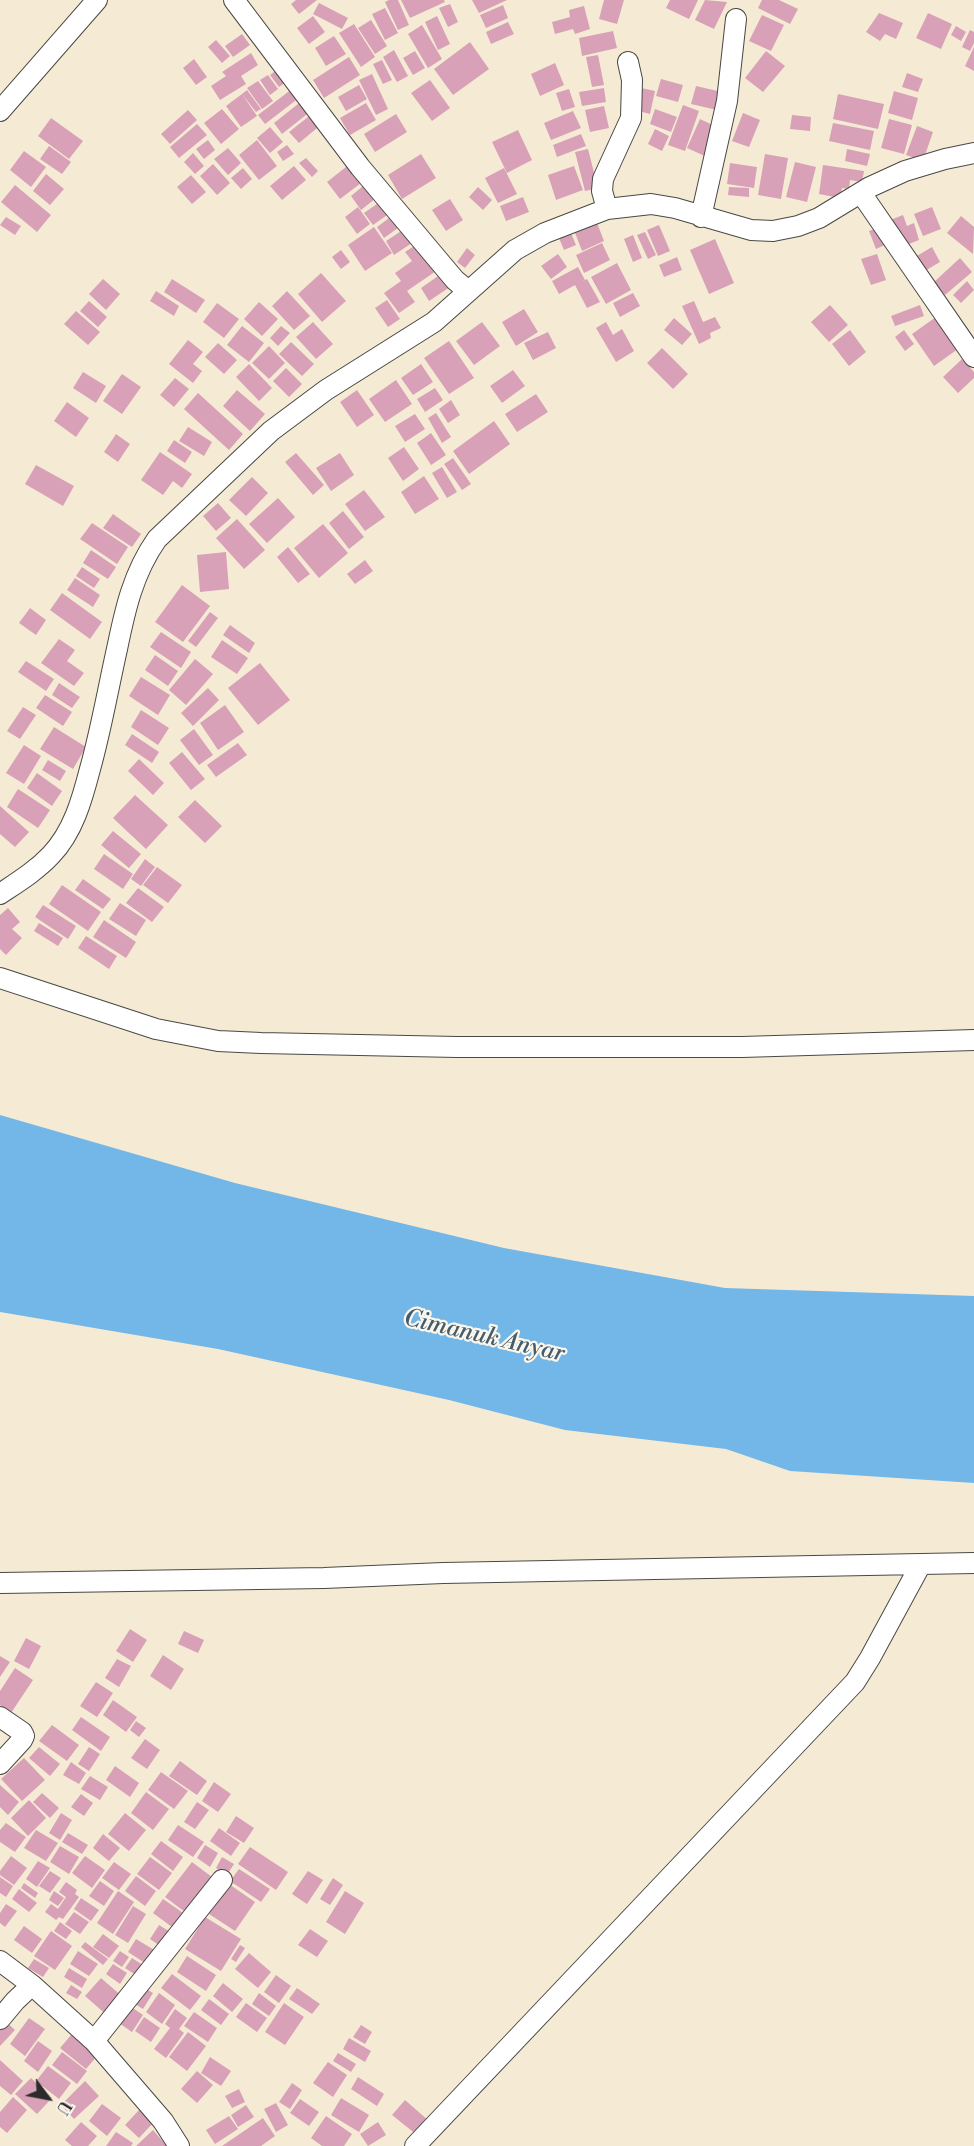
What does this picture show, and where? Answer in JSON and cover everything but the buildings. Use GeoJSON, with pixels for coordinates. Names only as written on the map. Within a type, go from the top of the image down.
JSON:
{"type":"FeatureCollection","features":[{"type":"Feature","properties":{"kind":"street"},"geometry":{"type":"LineString","coordinates":[[0,111],[97,0]]}},
{"type":"Feature","properties":{"kind":"street"},"geometry":{"type":"LineString","coordinates":[[234,0],[360,166],[442,265],[468,291]]}},
{"type":"Feature","properties":{"kind":"street"},"geometry":{"type":"LineString","coordinates":[[701,217],[727,101],[736,20]]}},
{"type":"Feature","properties":{"kind":"street"},"geometry":{"type":"LineString","coordinates":[[607,209],[602,191],[603,179],[630,118],[632,80],[628,62]]}},
{"type":"Feature","properties":{"kind":"street"},"geometry":{"type":"LineString","coordinates":[[0,894],[52,854],[74,820],[97,745],[129,595],[145,556],[157,539],[271,431],[326,390],[434,322],[515,250],[544,233],[607,209],[651,204],[675,208],[751,230],[773,231],[798,226],[819,218],[905,171],[974,153]]}},
{"type":"Feature","properties":{"kind":"street"},"geometry":{"type":"LineString","coordinates":[[861,193],[974,357]]}},
{"type":"Feature","properties":{"kind":"street"},"geometry":{"type":"LineString","coordinates":[[0,978],[156,1029],[218,1041],[433,1047],[742,1047],[974,1040]]}},
{"type":"Feature","properties":{"kind":"street"},"geometry":{"type":"LineString","coordinates":[[0,1583],[974,1563]]}},
{"type":"Feature","properties":{"kind":"street"},"geometry":{"type":"LineString","coordinates":[[415,2146],[855,1682],[921,1564]]}},
{"type":"Feature","properties":{"kind":"street"},"geometry":{"type":"LineString","coordinates":[[0,1717],[22,1732],[24,1736],[0,1764]]}},
{"type":"Feature","properties":{"kind":"street"},"geometry":{"type":"LineString","coordinates":[[94,2041],[222,1880]]}},
{"type":"Feature","properties":{"kind":"street"},"geometry":{"type":"LineString","coordinates":[[0,1960],[32,1985],[94,2041],[163,2121],[179,2146]]}},
{"type":"Feature","properties":{"kind":"street"},"geometry":{"type":"LineString","coordinates":[[0,2019],[32,1985]]}},
{"type":"Feature","properties":{"kind":"water","name":"Cimanuk Anyar"},"geometry":{"type":"Polygon","coordinates":[[[0,1115],[235,1183],[504,1248],[725,1288],[974,1296],[974,1483],[790,1471],[726,1449],[565,1430],[449,1400],[218,1349],[0,1312],[0,1115]]]}}]}
